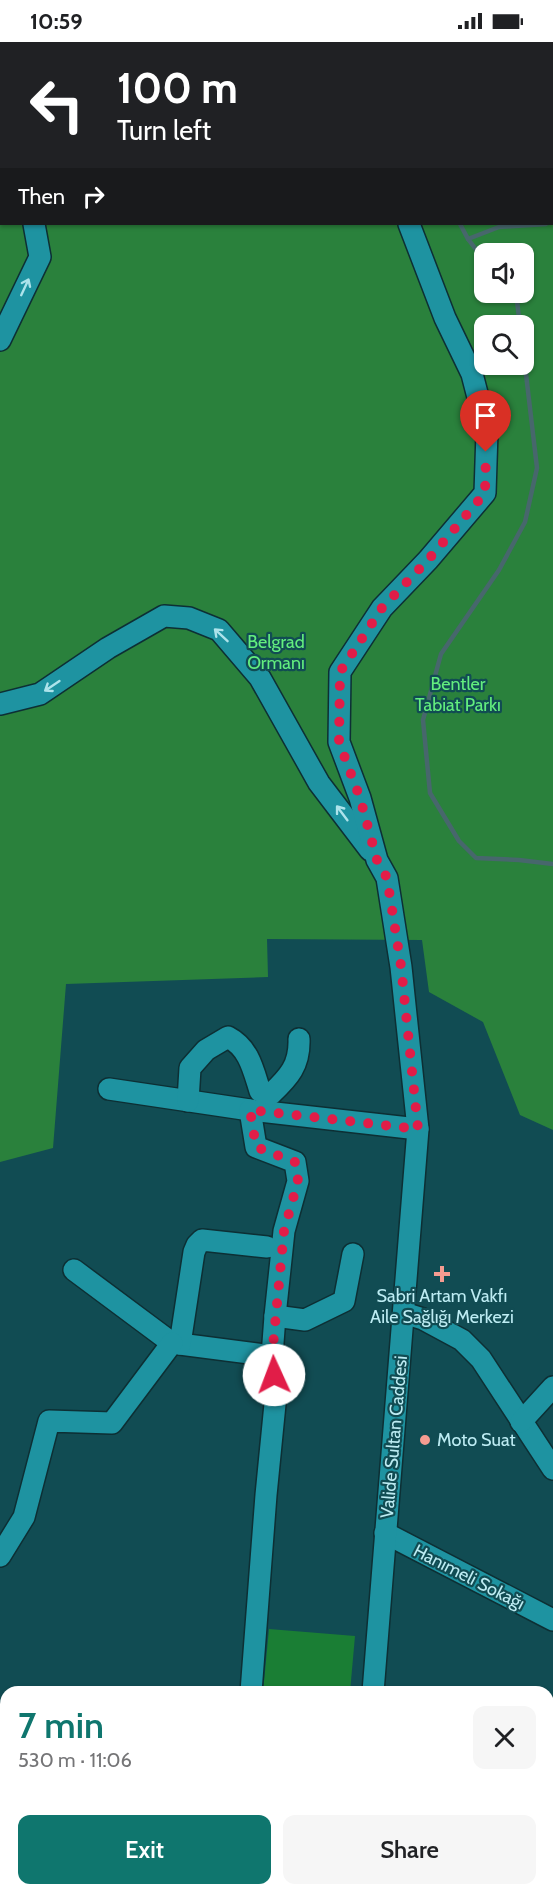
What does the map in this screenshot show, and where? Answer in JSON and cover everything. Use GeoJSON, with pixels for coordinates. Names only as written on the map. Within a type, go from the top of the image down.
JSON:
{"type":"FeatureCollection","features":[{"type":"Feature","properties":{"kind":"street"},"geometry":{"type":"LineString","coordinates":[[0,340],[40,256],[34,225]]}},
{"type":"Feature","properties":{"kind":"street"},"geometry":{"type":"LineString","coordinates":[[377,860],[360,798],[339,742],[340,672],[382,608],[428,560],[485,493],[487,432],[472,374],[445,318],[409,225]]}},
{"type":"Feature","properties":{"kind":"street"},"geometry":{"type":"LineString","coordinates":[[0,704],[40,694],[108,648],[164,616],[189,618],[219,630],[260,678],[319,783],[377,860]]}},
{"type":"Feature","properties":{"kind":"street","name":"Valide Sultan Caddesi"},"geometry":{"type":"LineString","coordinates":[[373,1686],[418,1129],[401,966],[387,878],[377,860]]}},
{"type":"Feature","properties":{"kind":"street"},"geometry":{"type":"LineString","coordinates":[[188,1101],[190,1068],[206,1050],[228,1037],[240,1043],[253,1068],[260,1091],[271,1103]]}},
{"type":"Feature","properties":{"kind":"street"},"geometry":{"type":"LineString","coordinates":[[271,1103],[300,1055],[299,1039]]}},
{"type":"Feature","properties":{"kind":"street"},"geometry":{"type":"LineString","coordinates":[[109,1089],[250,1110],[271,1103],[418,1129]]}},
{"type":"Feature","properties":{"kind":"street"},"geometry":{"type":"LineString","coordinates":[[250,1110],[256,1147],[295,1162],[298,1181],[284,1231],[275,1316],[272,1356],[276,1394],[251,1686]]}},
{"type":"Feature","properties":{"kind":"street"},"geometry":{"type":"LineString","coordinates":[[0,1556],[24,1517],[49,1421],[112,1423],[176,1344],[197,1245],[202,1240],[267,1247]]}},
{"type":"Feature","properties":{"kind":"street"},"geometry":{"type":"LineString","coordinates":[[275,1316],[305,1320],[344,1301],[353,1254]]}},
{"type":"Feature","properties":{"kind":"street"},"geometry":{"type":"LineString","coordinates":[[74,1270],[176,1344],[272,1356]]}},
{"type":"Feature","properties":{"kind":"street"},"geometry":{"type":"LineString","coordinates":[[404,1313],[423,1319],[462,1341],[481,1359],[553,1469]]}},
{"type":"Feature","properties":{"kind":"street"},"geometry":{"type":"LineString","coordinates":[[521,1422],[553,1387]]}},
{"type":"Feature","properties":{"kind":"street","name":"Hanımeli Sokağı"},"geometry":{"type":"LineString","coordinates":[[385,1533],[553,1620]]}},
{"type":"Feature","properties":{"kind":"green space","name":"Belgrad Ormanı"},"geometry":{"type":"Polygon","coordinates":[[[0,225],[553,225],[553,1130],[520,1115],[483,1022],[429,992],[422,940],[267,939],[268,977],[66,984],[53,1148],[0,1162],[0,225]]]}},
{"type":"Feature","properties":{"kind":"green space"},"geometry":{"type":"Polygon","coordinates":[[[269,1629],[355,1636],[351,1686],[264,1686],[269,1629]]]}},
{"type":"Feature","properties":{"kind":"waterway"},"geometry":{"type":"LineString","coordinates":[[461,225],[474,247]]}},
{"type":"Feature","properties":{"kind":"waterway"},"geometry":{"type":"LineString","coordinates":[[468,239],[499,227],[530,225]]}},
{"type":"Feature","properties":{"kind":"waterway"},"geometry":{"type":"LineString","coordinates":[[517,303],[519,315]]}},
{"type":"Feature","properties":{"kind":"waterway"},"geometry":{"type":"LineString","coordinates":[[526,375],[537,468],[525,522],[499,570],[441,654],[423,720],[430,793],[459,841],[476,858],[553,864]]}},
{"type":"Feature","properties":{"kind":"place","name":"Sabri Artam Vakfı Aile Sağlığı Merkezi"},"geometry":{"type":"Point","coordinates":[442,1274]}},
{"type":"Feature","properties":{"kind":"place","name":"Moto Suat"},"geometry":{"type":"Point","coordinates":[425,1440]}},
{"type":"Feature","properties":{"kind":"route"},"geometry":{"type":"LineString","coordinates":[[274,1375],[272,1356],[284,1231],[298,1181],[295,1162],[256,1147],[250,1110],[418,1129],[401,966],[387,878],[377,860],[360,798],[339,742],[340,672],[382,608],[428,560],[485,493],[486,452]]}},
{"type":"Feature","properties":{"kind":"park label","name":"Bentler Tabiat Parkı"},"geometry":{"type":"Point","coordinates":[458,694]}}]}
